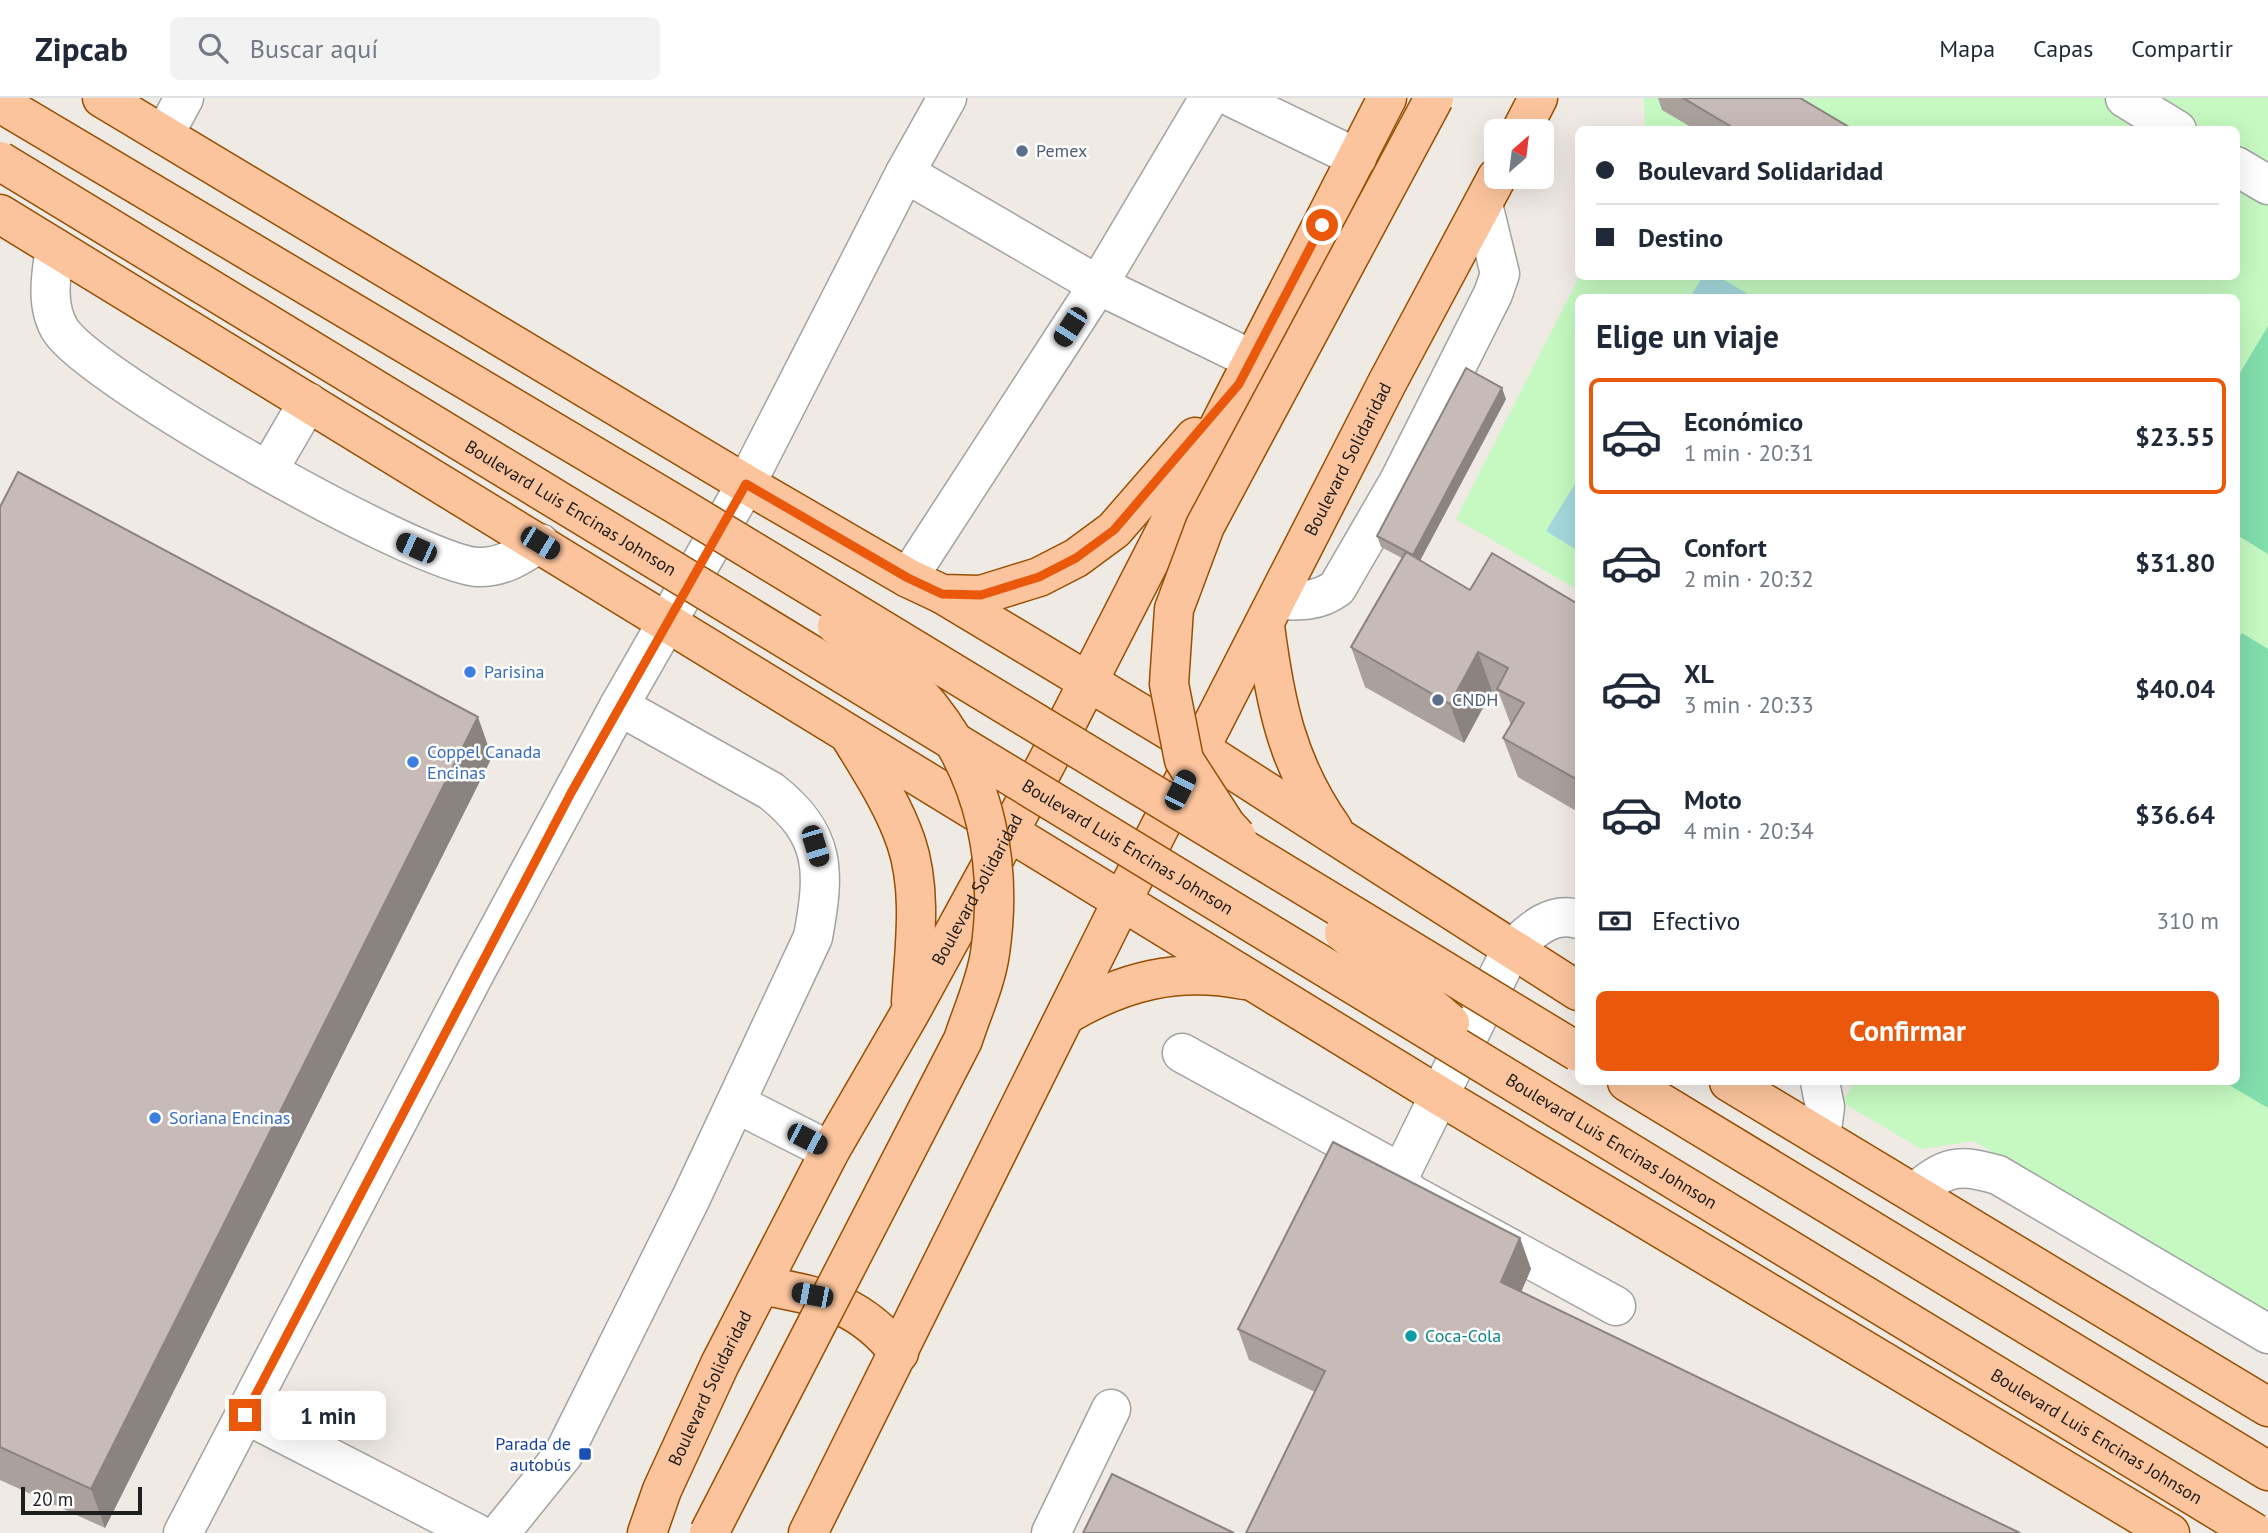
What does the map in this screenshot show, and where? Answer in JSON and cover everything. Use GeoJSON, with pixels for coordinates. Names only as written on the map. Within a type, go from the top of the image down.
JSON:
{"type":"FeatureCollection","features":[{"type":"Feature","properties":{"kind":"main road"},"geometry":{"type":"LineString","coordinates":[[102,98],[746,484],[908,578],[942,594],[1200,749],[1575,989]]}},
{"type":"Feature","properties":{"kind":"main road","name":"Boulevard Solidaridad"},"geometry":{"type":"LineString","coordinates":[[647,1532],[692,1423],[830,1151],[911,1013],[1088,682],[1387,98]]}},
{"type":"Feature","properties":{"kind":"main road"},"geometry":{"type":"LineString","coordinates":[[1434,98],[1205,526],[1174,609],[1169,684],[1184,760],[1226,825],[1294,892],[1426,1000],[1503,1075]]}},
{"type":"Feature","properties":{"kind":"main road"},"geometry":{"type":"LineString","coordinates":[[1527,119],[1538,98]]}},
{"type":"Feature","properties":{"kind":"main road"},"geometry":{"type":"LineString","coordinates":[[0,103],[675,504],[1575,1050]]}},
{"type":"Feature","properties":{"kind":"main road","name":"Boulevard Luis Encinas Johnson"},"geometry":{"type":"LineString","coordinates":[[0,161],[2255,1533]]}},
{"type":"Feature","properties":{"kind":"main road","name":"Boulevard Solidaridad"},"geometry":{"type":"LineString","coordinates":[[808,1533],[1122,901],[1387,383],[1490,190]]}},
{"type":"Feature","properties":{"kind":"main road"},"geometry":{"type":"LineString","coordinates":[[0,214],[669,621],[1007,832],[1259,983],[1440,1096],[2170,1533]]}},
{"type":"Feature","properties":{"kind":"main road"},"geometry":{"type":"LineString","coordinates":[[942,594],[981,595],[1039,577],[1076,558],[1114,530],[1246,372]]}},
{"type":"Feature","properties":{"kind":"main road"},"geometry":{"type":"LineString","coordinates":[[675,504],[869,651],[929,706],[962,756],[986,817],[997,883],[990,956],[963,1040],[709,1533]]}},
{"type":"Feature","properties":{"kind":"main road"},"geometry":{"type":"LineString","coordinates":[[1271,613],[1282,726],[1297,770],[1340,840]]}},
{"type":"Feature","properties":{"kind":"main road"},"geometry":{"type":"LineString","coordinates":[[846,730],[879,784],[907,844],[915,910],[911,1013]]}},
{"type":"Feature","properties":{"kind":"main road"},"geometry":{"type":"LineString","coordinates":[[1066,1015],[1101,994],[1139,980],[1178,974],[1219,975],[1259,983]]}},
{"type":"Feature","properties":{"kind":"main road"},"geometry":{"type":"LineString","coordinates":[[1632,1085],[2268,1471]]}},
{"type":"Feature","properties":{"kind":"main road"},"geometry":{"type":"LineString","coordinates":[[1734,1085],[2268,1407]]}},
{"type":"Feature","properties":{"kind":"main road"},"geometry":{"type":"LineString","coordinates":[[761,1285],[835,1301],[883,1332],[899,1353]]}},
{"type":"Feature","properties":{"kind":"street"},"geometry":{"type":"LineString","coordinates":[[164,135],[184,98]]}},
{"type":"Feature","properties":{"kind":"street"},"geometry":{"type":"LineString","coordinates":[[183,1533],[476,971],[620,706],[746,484],[905,173],[947,98]]}},
{"type":"Feature","properties":{"kind":"street"},"geometry":{"type":"LineString","coordinates":[[908,578],[1098,285],[1209,98]]}},
{"type":"Feature","properties":{"kind":"street"},"geometry":{"type":"LineString","coordinates":[[1233,98],[1357,158]]}},
{"type":"Feature","properties":{"kind":"street"},"geometry":{"type":"LineString","coordinates":[[2125,98],[2170,126]]}},
{"type":"Feature","properties":{"kind":"street"},"geometry":{"type":"LineString","coordinates":[[2240,168],[2268,186]]}},
{"type":"Feature","properties":{"kind":"street"},"geometry":{"type":"LineString","coordinates":[[905,173],[1246,372]]}},
{"type":"Feature","properties":{"kind":"street"},"geometry":{"type":"LineString","coordinates":[[1271,613],[1325,597],[1337,588],[1399,481],[1467,348],[1500,274],[1490,190]]}},
{"type":"Feature","properties":{"kind":"street"},"geometry":{"type":"LineString","coordinates":[[55,248],[50,290],[53,313],[59,329],[100,367],[269,469],[396,539],[436,557],[477,567],[502,565],[540,543]]}},
{"type":"Feature","properties":{"kind":"street"},"geometry":{"type":"LineString","coordinates":[[269,469],[309,402]]}},
{"type":"Feature","properties":{"kind":"street"},"geometry":{"type":"LineString","coordinates":[[500,1533],[563,1455],[737,1104],[813,937],[820,898],[820,863],[810,830],[793,808],[771,792],[620,706]]}},
{"type":"Feature","properties":{"kind":"street"},"geometry":{"type":"LineString","coordinates":[[1575,918],[1568,916],[1536,925],[1511,950],[1401,1173],[1403,1185],[1411,1194],[1616,1306]]}},
{"type":"Feature","properties":{"kind":"street"},"geometry":{"type":"LineString","coordinates":[[1182,1053],[1401,1173]]}},
{"type":"Feature","properties":{"kind":"street"},"geometry":{"type":"LineString","coordinates":[[1821,1085],[1825,1107],[1821,1137]]}},
{"type":"Feature","properties":{"kind":"street"},"geometry":{"type":"LineString","coordinates":[[737,1104],[830,1151]]}},
{"type":"Feature","properties":{"kind":"street"},"geometry":{"type":"LineString","coordinates":[[1914,1193],[1939,1172],[1969,1166],[1998,1175],[2268,1334]]}},
{"type":"Feature","properties":{"kind":"street"},"geometry":{"type":"LineString","coordinates":[[1051,1533],[1111,1409]]}},
{"type":"Feature","properties":{"kind":"street"},"geometry":{"type":"LineString","coordinates":[[245,1415],[476,1533]]}},
{"type":"Feature","properties":{"kind":"green space"},"geometry":{"type":"Polygon","coordinates":[[[1644,98],[2268,98],[2268,1319],[1974,1141],[1921,1149],[1842,1102],[1853,1085],[2240,1085],[2240,294],[1575,294],[1575,588],[1456,519],[1577,280],[2240,280],[2240,126],[1645,126],[1644,98]]]}},
{"type":"Feature","properties":{"kind":"green space"},"geometry":{"type":"Polygon","coordinates":[[[2268,326],[2268,554],[2240,537],[2240,373],[2268,326]]]}},
{"type":"Feature","properties":{"kind":"green space"},"geometry":{"type":"Polygon","coordinates":[[[2242,633],[2268,649],[2268,1108],[2229,1085],[2240,1085],[2242,633]]]}},
{"type":"Feature","properties":{"kind":"water"},"geometry":{"type":"Polygon","coordinates":[[[1701,280],[1724,280],[1748,294],[1692,294],[1701,280]]]}},
{"type":"Feature","properties":{"kind":"water"},"geometry":{"type":"Polygon","coordinates":[[[1575,484],[1575,549],[1546,531],[1575,484]]]}},
{"type":"Feature","properties":{"kind":"building"},"geometry":{"type":"Polygon","coordinates":[[[1683,98],[1800,98],[1847,126],[1730,126],[1683,98]]]}},
{"type":"Feature","properties":{"kind":"building"},"geometry":{"type":"Polygon","coordinates":[[[1466,368],[1502,388],[1413,555],[1377,536],[1466,368]]]}},
{"type":"Feature","properties":{"kind":"building","name":"Soriana Encinas"},"geometry":{"type":"Polygon","coordinates":[[[18,472],[478,717],[91,1489],[0,1447],[0,507],[18,472]]]}},
{"type":"Feature","properties":{"kind":"building","name":"CNDH"},"geometry":{"type":"Polygon","coordinates":[[[1406,552],[1470,590],[1492,553],[1575,602],[1575,778],[1503,738],[1524,703],[1497,689],[1508,668],[1478,652],[1450,704],[1351,647],[1406,552]]]}},
{"type":"Feature","properties":{"kind":"building","name":"Coca-Cola"},"geometry":{"type":"Polygon","coordinates":[[[1333,1142],[1520,1238],[1501,1282],[2020,1533],[1246,1533],[1325,1371],[1238,1329],[1333,1142]]]}},
{"type":"Feature","properties":{"kind":"building"},"geometry":{"type":"Polygon","coordinates":[[[1112,1474],[1234,1533],[1083,1533],[1112,1474]]]}},
{"type":"Feature","properties":{"kind":"place","name":"Pemex"},"geometry":{"type":"Point","coordinates":[1022,151]}},
{"type":"Feature","properties":{"kind":"place","name":"Parisina"},"geometry":{"type":"Point","coordinates":[470,672]}},
{"type":"Feature","properties":{"kind":"place","name":"CNDH"},"geometry":{"type":"Point","coordinates":[1438,700]}},
{"type":"Feature","properties":{"kind":"place","name":"Coppel Canada Encinas"},"geometry":{"type":"Point","coordinates":[413,762]}},
{"type":"Feature","properties":{"kind":"place","name":"Soriana Encinas"},"geometry":{"type":"Point","coordinates":[155,1118]}},
{"type":"Feature","properties":{"kind":"place","name":"Coca-Cola"},"geometry":{"type":"Point","coordinates":[1411,1336]}},
{"type":"Feature","properties":{"kind":"place","name":"Parada de autobús"},"geometry":{"type":"Point","coordinates":[585,1454]}},
{"type":"Feature","properties":{"kind":"route"},"geometry":{"type":"LineString","coordinates":[[245,1415],[571,793],[746,484],[908,578],[942,594],[981,595],[1039,577],[1076,558],[1114,530],[1239,384],[1322,225]]}}]}
